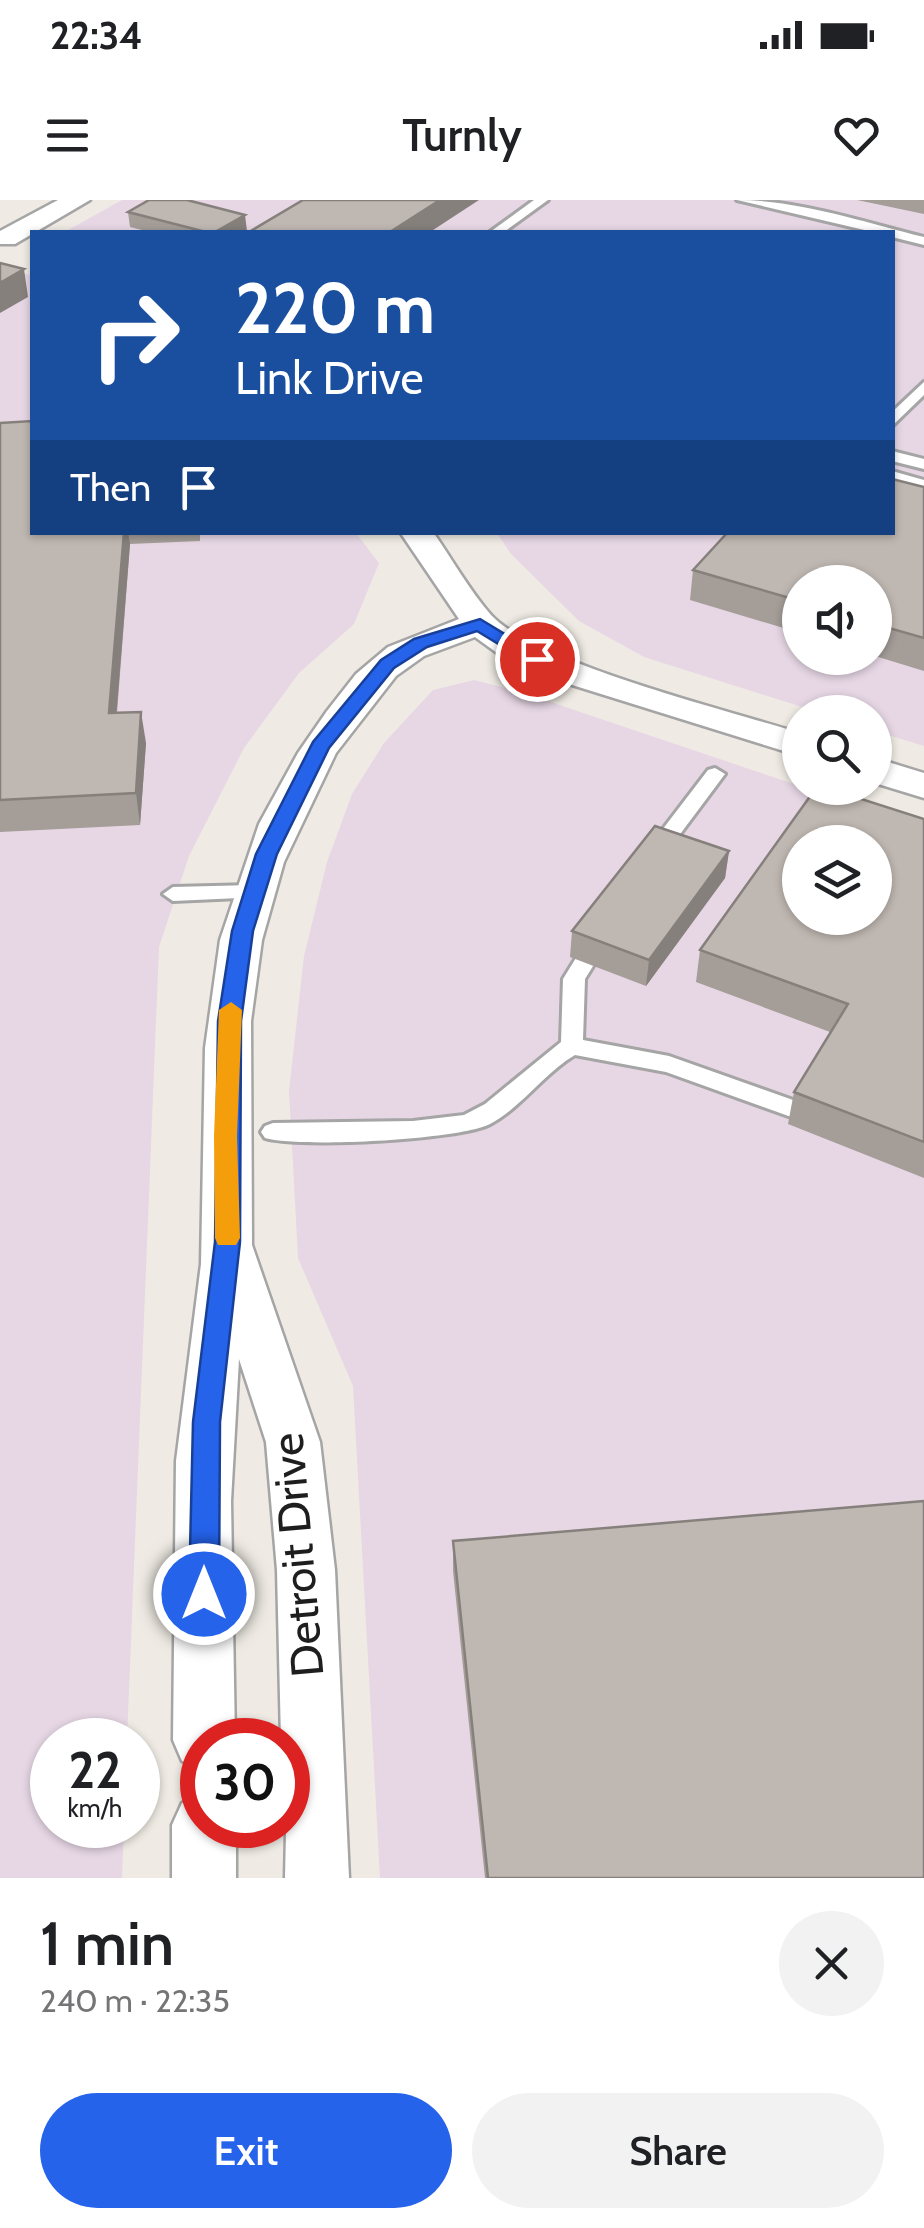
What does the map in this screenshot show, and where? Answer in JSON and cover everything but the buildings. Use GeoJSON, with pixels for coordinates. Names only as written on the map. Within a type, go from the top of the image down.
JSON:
{"type":"FeatureCollection","features":[{"type":"Feature","properties":{"kind":"street"},"geometry":{"type":"LineString","coordinates":[[3,237],[78,200]]}},
{"type":"Feature","properties":{"kind":"street"},"geometry":{"type":"LineString","coordinates":[[3,237],[30,245]]}},
{"type":"Feature","properties":{"kind":"street"},"geometry":{"type":"LineString","coordinates":[[418,535],[480,624],[518,650],[747,738],[782,743]]}},
{"type":"Feature","properties":{"kind":"street","name":"Detroit Drive"},"geometry":{"type":"LineString","coordinates":[[204,1718],[206,1422],[227,1242],[230,1021],[234,976],[254,892],[300,781],[362,690],[403,653],[437,636],[480,624]]}},
{"type":"Feature","properties":{"kind":"street","name":"Detroit Drive"},"geometry":{"type":"LineString","coordinates":[[227,1242],[294,1442],[306,1570],[316,1878]]}},
{"type":"Feature","properties":{"kind":"street"},"geometry":{"type":"LineString","coordinates":[[204,1848],[204,1878]]}},
{"type":"Feature","properties":{"kind":"lane"},"geometry":{"type":"LineString","coordinates":[[499,230],[542,200]]}},
{"type":"Feature","properties":{"kind":"lane"},"geometry":{"type":"LineString","coordinates":[[743,200],[877,230]]}},
{"type":"Feature","properties":{"kind":"lane"},"geometry":{"type":"LineString","coordinates":[[895,234],[924,240]]}},
{"type":"Feature","properties":{"kind":"lane"},"geometry":{"type":"LineString","coordinates":[[895,419],[924,386]]}},
{"type":"Feature","properties":{"kind":"lane"},"geometry":{"type":"LineString","coordinates":[[895,457],[924,464]]}},
{"type":"Feature","properties":{"kind":"lane"},"geometry":{"type":"LineString","coordinates":[[895,477],[924,484]]}},
{"type":"Feature","properties":{"kind":"lane"},"geometry":{"type":"LineString","coordinates":[[644,870],[715,774]]}},
{"type":"Feature","properties":{"kind":"lane"},"geometry":{"type":"LineString","coordinates":[[173,894],[254,892]]}},
{"type":"Feature","properties":{"kind":"lane"},"geometry":{"type":"LineString","coordinates":[[572,1046],[574,979],[613,916]]}},
{"type":"Feature","properties":{"kind":"lane"},"geometry":{"type":"LineString","coordinates":[[273,1132],[400,1129],[476,1122],[514,1096],[544,1065],[572,1046],[669,1064],[836,1125]]}},
{"type":"Feature","properties":{"kind":"shaded area"},"geometry":{"type":"Polygon","coordinates":[[[122,200],[924,200],[924,746],[892,736],[892,695],[782,695],[782,701],[644,657],[579,621],[511,554],[498,535],[895,535],[895,230],[68,230],[122,200]]]}},
{"type":"Feature","properties":{"kind":"shaded area"},"geometry":{"type":"Polygon","coordinates":[[[0,264],[30,275],[30,535],[358,535],[379,563],[354,624],[299,673],[244,748],[189,856],[159,947],[128,1718],[30,1718],[30,1848],[123,1848],[122,1878],[0,1878],[0,264]]]}},
{"type":"Feature","properties":{"kind":"shaded area"},"geometry":{"type":"Polygon","coordinates":[[[474,680],[524,693],[782,780],[782,805],[856,805],[924,828],[924,1878],[380,1878],[353,1386],[298,1258],[289,1091],[304,956],[327,862],[352,794],[384,743],[433,690],[474,680]]]}},
{"type":"Feature","properties":{"kind":"slow traffic"},"geometry":{"type":"LineString","coordinates":[[227,1238],[226,1078],[231,1010]]}},
{"type":"Feature","properties":{"kind":"route"},"geometry":{"type":"LineString","coordinates":[[204,1594],[206,1422],[227,1242],[226,1078],[230,1021],[243,931],[267,854],[320,746],[387,664],[420,643],[480,624],[537,659]]}}]}
